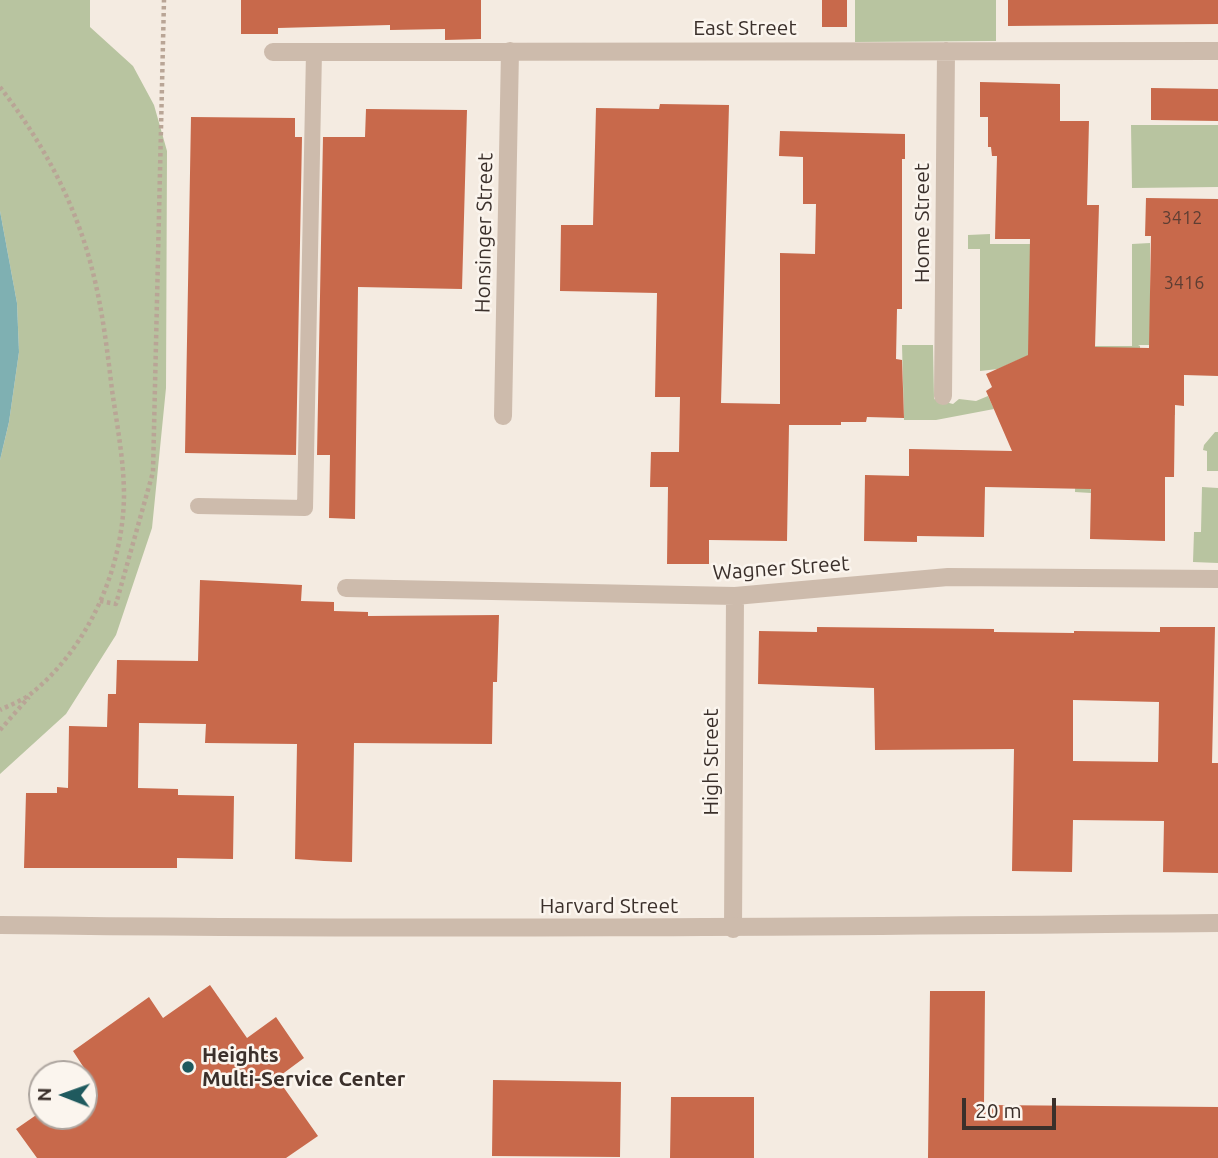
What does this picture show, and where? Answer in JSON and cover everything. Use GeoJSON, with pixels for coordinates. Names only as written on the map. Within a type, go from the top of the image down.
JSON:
{"type":"FeatureCollection","features":[{"type":"Feature","properties":{"kind":"street","name":"Honsinger Street"},"geometry":{"type":"LineString","coordinates":[[503,416],[510,51]]}},
{"type":"Feature","properties":{"kind":"street","name":"Home Street"},"geometry":{"type":"LineString","coordinates":[[943,396],[946,51]]}},
{"type":"Feature","properties":{"kind":"street","name":"East Street"},"geometry":{"type":"LineString","coordinates":[[272,52],[1218,51]]}},
{"type":"Feature","properties":{"kind":"street","name":"Wagner Street"},"geometry":{"type":"LineString","coordinates":[[346,588],[735,596],[947,577],[1218,579]]}},
{"type":"Feature","properties":{"kind":"street","name":"High Street"},"geometry":{"type":"LineString","coordinates":[[733,929],[735,596]]}},
{"type":"Feature","properties":{"kind":"street","name":"Harvard Street"},"geometry":{"type":"LineString","coordinates":[[0,925],[304,929],[733,929],[1218,923]]}},
{"type":"Feature","properties":{"kind":"lane"},"geometry":{"type":"LineString","coordinates":[[198,506],[306,508],[314,52]]}},
{"type":"Feature","properties":{"kind":"path"},"geometry":{"type":"LineString","coordinates":[[100,601],[116,604],[153,472],[164,0]]}},
{"type":"Feature","properties":{"kind":"path"},"geometry":{"type":"LineString","coordinates":[[0,87],[27,124],[61,183],[80,230],[98,296],[124,496],[118,550],[100,601],[73,648],[0,730]]}},
{"type":"Feature","properties":{"kind":"path"},"geometry":{"type":"LineString","coordinates":[[0,710],[32,693]]}},
{"type":"Feature","properties":{"kind":"green space"},"geometry":{"type":"Polygon","coordinates":[[[0,0],[90,0],[90,27],[133,66],[154,105],[167,151],[166,388],[152,528],[116,635],[66,714],[0,774],[0,460],[9,422],[19,352],[17,303],[0,211],[0,0]]]}},
{"type":"Feature","properties":{"kind":"green space"},"geometry":{"type":"Polygon","coordinates":[[[855,0],[996,0],[996,41],[855,42],[855,0]]]}},
{"type":"Feature","properties":{"kind":"green space"},"geometry":{"type":"Polygon","coordinates":[[[1131,125],[1218,125],[1218,187],[1132,188],[1131,125]]]}},
{"type":"Feature","properties":{"kind":"green space"},"geometry":{"type":"Polygon","coordinates":[[[990,234],[990,244],[1030,244],[1038,351],[998,369],[980,371],[980,249],[968,249],[968,235],[990,234]]]}},
{"type":"Feature","properties":{"kind":"green space"},"geometry":{"type":"Polygon","coordinates":[[[1150,243],[1150,317],[1181,345],[1138,345],[1140,364],[1103,404],[1175,405],[1175,415],[1116,413],[1090,483],[1091,493],[1075,492],[1077,411],[1090,346],[1132,346],[1132,244],[1150,243]]]}},
{"type":"Feature","properties":{"kind":"green space"},"geometry":{"type":"Polygon","coordinates":[[[902,345],[933,345],[934,399],[953,404],[959,399],[976,401],[988,396],[994,409],[936,420],[904,420],[902,345]]]}},
{"type":"Feature","properties":{"kind":"green space"},"geometry":{"type":"Polygon","coordinates":[[[1218,432],[1218,471],[1207,471],[1207,451],[1203,450],[1204,445],[1218,432]]]}},
{"type":"Feature","properties":{"kind":"green space"},"geometry":{"type":"Polygon","coordinates":[[[1202,487],[1218,488],[1218,563],[1193,562],[1194,532],[1201,532],[1202,487]]]}},
{"type":"Feature","properties":{"kind":"water"},"geometry":{"type":"Polygon","coordinates":[[[0,211],[17,303],[19,352],[9,422],[0,460],[0,211]]]}},
{"type":"Feature","properties":{"kind":"building"},"geometry":{"type":"Polygon","coordinates":[[[241,0],[481,0],[481,39],[445,40],[445,29],[390,30],[390,25],[278,28],[278,34],[241,34],[241,0]]]}},
{"type":"Feature","properties":{"kind":"building"},"geometry":{"type":"Polygon","coordinates":[[[822,0],[847,0],[847,27],[822,27],[822,0]]]}},
{"type":"Feature","properties":{"kind":"building"},"geometry":{"type":"Polygon","coordinates":[[[1008,0],[1218,0],[1218,24],[1008,26],[1008,0]]]}},
{"type":"Feature","properties":{"kind":"building"},"geometry":{"type":"Polygon","coordinates":[[[980,82],[1060,84],[1060,121],[1089,121],[1087,205],[1099,205],[1095,347],[1149,348],[1151,236],[1145,236],[1146,198],[1218,199],[1218,376],[1184,375],[1184,406],[1175,405],[1174,477],[1165,477],[1165,541],[1090,539],[1091,489],[985,487],[984,537],[917,536],[917,542],[864,541],[865,475],[909,476],[909,449],[1012,451],[986,391],[992,387],[986,374],[1028,355],[1030,239],[995,239],[997,156],[992,156],[991,147],[988,147],[988,117],[980,117],[980,82]]]}},
{"type":"Feature","properties":{"kind":"building"},"geometry":{"type":"Polygon","coordinates":[[[1151,88],[1218,89],[1218,121],[1151,120],[1151,88]]]}},
{"type":"Feature","properties":{"kind":"building"},"geometry":{"type":"Polygon","coordinates":[[[660,104],[729,105],[721,403],[780,404],[780,253],[815,254],[816,204],[803,204],[803,157],[779,156],[780,131],[905,134],[905,159],[902,159],[902,309],[897,309],[896,359],[902,360],[904,418],[867,417],[866,422],[841,422],[841,425],[789,425],[787,541],[709,540],[709,564],[667,564],[668,487],[650,487],[651,452],[679,452],[680,397],[655,397],[657,293],[560,291],[561,225],[593,225],[596,108],[659,109],[660,104]]]}},
{"type":"Feature","properties":{"kind":"building"},"geometry":{"type":"Polygon","coordinates":[[[366,109],[467,110],[462,289],[358,287],[355,519],[329,518],[330,455],[317,455],[323,137],[365,137],[366,109]]]}},
{"type":"Feature","properties":{"kind":"building"},"geometry":{"type":"Polygon","coordinates":[[[191,117],[295,118],[295,137],[302,137],[296,455],[185,453],[191,117]]]}},
{"type":"Feature","properties":{"kind":"building"},"geometry":{"type":"Polygon","coordinates":[[[200,580],[302,585],[301,601],[334,602],[334,611],[368,612],[368,616],[499,615],[497,682],[493,682],[492,744],[354,743],[352,862],[324,861],[295,859],[297,744],[205,743],[206,724],[139,723],[138,788],[178,789],[178,795],[234,796],[233,859],[177,858],[177,868],[24,868],[26,793],[57,793],[57,787],[68,788],[69,726],[107,727],[108,694],[116,694],[117,660],[198,661],[200,580]]]}},
{"type":"Feature","properties":{"kind":"building"},"geometry":{"type":"Polygon","coordinates":[[[817,627],[994,629],[994,632],[1074,633],[1160,632],[1160,627],[1215,627],[1212,763],[1218,763],[1218,873],[1163,872],[1164,821],[1073,820],[1072,872],[1012,871],[1014,749],[875,750],[874,688],[758,684],[759,631],[817,632],[817,627]],[[1073,700],[1073,761],[1158,762],[1159,702],[1073,700]]]}},
{"type":"Feature","properties":{"kind":"building","name":"Heights Multi-Service Center"},"geometry":{"type":"Polygon","coordinates":[[[210,985],[247,1038],[276,1017],[304,1058],[277,1078],[318,1136],[286,1158],[37,1158],[16,1129],[28,1121],[28,1130],[98,1130],[98,1060],[79,1060],[73,1051],[149,997],[163,1018],[210,985]]]}},
{"type":"Feature","properties":{"kind":"building"},"geometry":{"type":"Polygon","coordinates":[[[930,991],[985,991],[984,1105],[1218,1107],[1218,1158],[928,1158],[930,991]]]}},
{"type":"Feature","properties":{"kind":"building"},"geometry":{"type":"Polygon","coordinates":[[[493,1080],[621,1082],[620,1157],[492,1156],[493,1080]]]}},
{"type":"Feature","properties":{"kind":"building"},"geometry":{"type":"Polygon","coordinates":[[[671,1097],[754,1097],[754,1158],[670,1158],[671,1097]]]}},
{"type":"Feature","properties":{"kind":"place","name":"Heights Multi-Service Center"},"geometry":{"type":"Point","coordinates":[188,1067]}}]}
